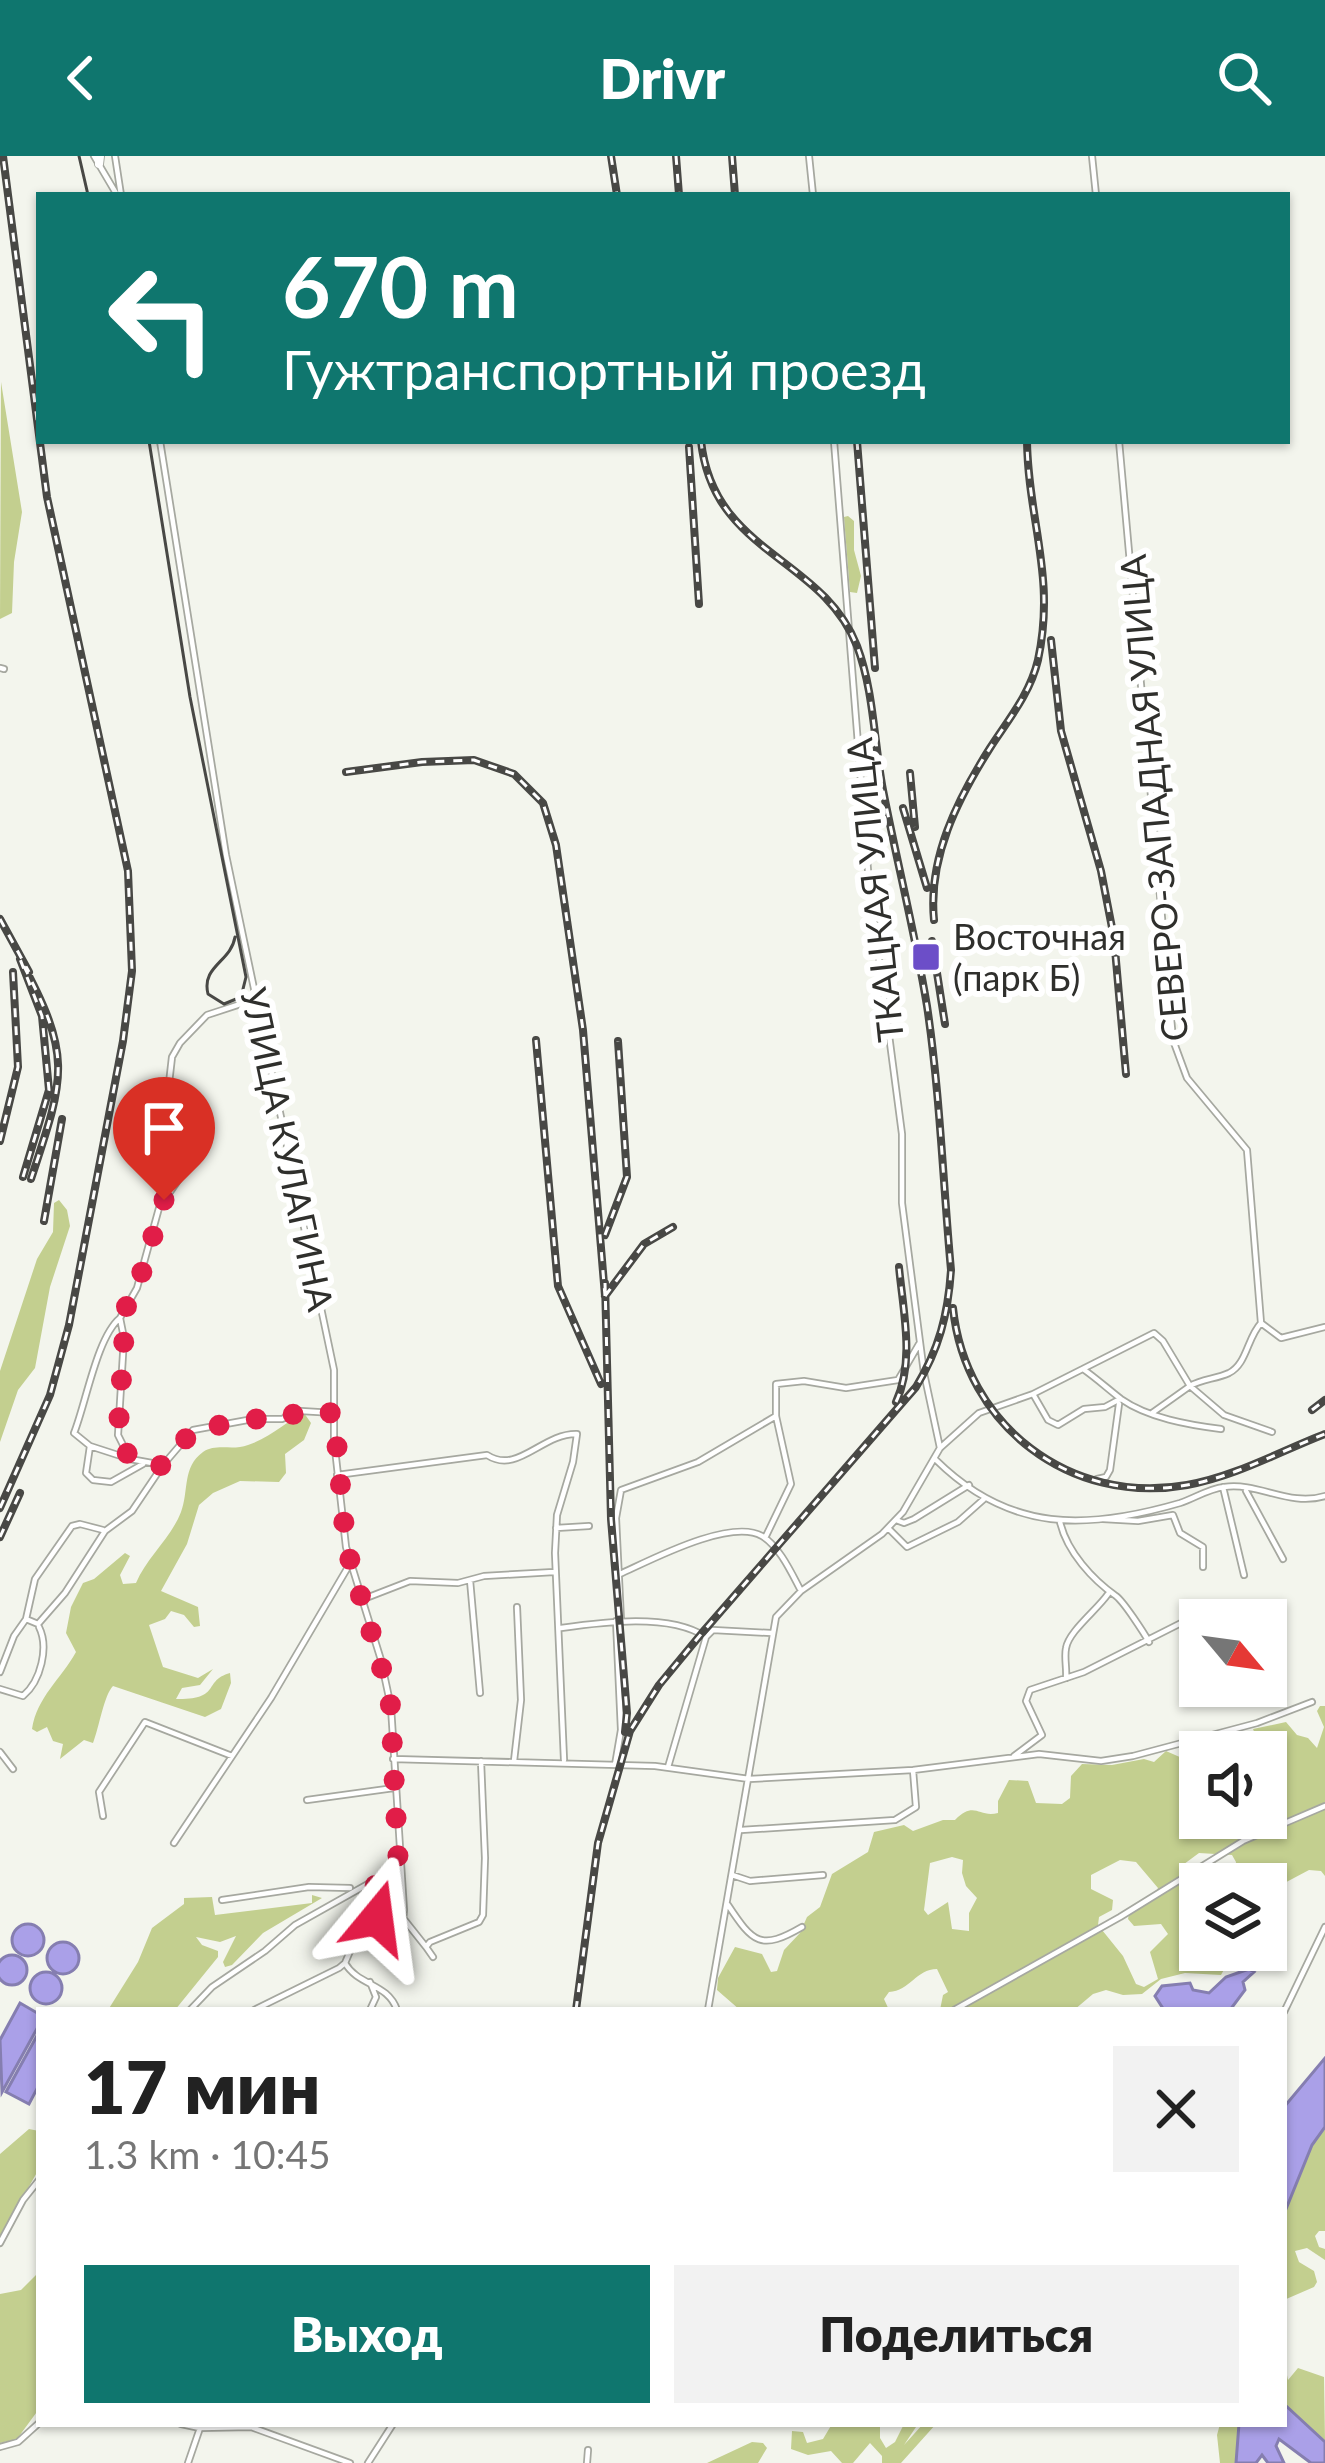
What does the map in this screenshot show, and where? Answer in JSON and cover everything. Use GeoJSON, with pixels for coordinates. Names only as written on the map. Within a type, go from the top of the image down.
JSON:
{"type":"FeatureCollection","features":[{"type":"Feature","properties":{"kind":"street"},"geometry":{"type":"LineString","coordinates":[[115,156],[119,192]]}},
{"type":"Feature","properties":{"kind":"street"},"geometry":{"type":"LineString","coordinates":[[809,156],[813,192]]}},
{"type":"Feature","properties":{"kind":"street"},"geometry":{"type":"LineString","coordinates":[[1092,156],[1096,192]]}},
{"type":"Feature","properties":{"kind":"street"},"geometry":{"type":"LineString","coordinates":[[98,159],[117,192]]}},
{"type":"Feature","properties":{"kind":"street","name":"УЛИЦА КУЛАГИНА"},"geometry":{"type":"LineString","coordinates":[[160,444],[216,796],[334,1370],[337,1475],[351,1562],[388,1688],[404,1918]]}},
{"type":"Feature","properties":{"kind":"street","name":"ТКАЦКАЯ УЛИЦА"},"geometry":{"type":"LineString","coordinates":[[834,444],[869,883],[902,1134],[902,1203],[940,1448]]}},
{"type":"Feature","properties":{"kind":"street","name":"СЕВЕРО-ЗАПАДНАЯ УЛИЦА"},"geometry":{"type":"LineString","coordinates":[[1119,444],[1173,1040],[1187,1078],[1246,1147],[1261,1323]]}},
{"type":"Feature","properties":{"kind":"street"},"geometry":{"type":"LineString","coordinates":[[163,1466],[90,1446],[74,1433],[100,1353],[137,1288],[159,1208],[179,1179],[179,1155],[164,1127],[175,1049],[207,1015],[256,999]]}},
{"type":"Feature","properties":{"kind":"street"},"geometry":{"type":"LineString","coordinates":[[120,1318],[124,1338],[118,1435],[130,1459]]}},
{"type":"Feature","properties":{"kind":"street"},"geometry":{"type":"LineString","coordinates":[[1152,1413],[1190,1385],[1238,1367],[1261,1323],[1281,1338],[1325,1328]]}},
{"type":"Feature","properties":{"kind":"street"},"geometry":{"type":"LineString","coordinates":[[709,2007],[771,1633],[785,1604],[888,1528],[940,1448],[980,1413],[1033,1394],[1154,1333],[1190,1385],[1214,1409],[1271,1432]]}},
{"type":"Feature","properties":{"kind":"street"},"geometry":{"type":"LineString","coordinates":[[765,1538],[791,1484],[776,1416],[776,1384],[804,1381],[846,1388],[898,1380],[910,1366],[920,1338]]}},
{"type":"Feature","properties":{"kind":"street"},"geometry":{"type":"LineString","coordinates":[[1083,1369],[1120,1399],[1152,1413],[1221,1429]]}},
{"type":"Feature","properties":{"kind":"street"},"geometry":{"type":"LineString","coordinates":[[1033,1394],[1048,1420],[1058,1425],[1084,1409],[1105,1408],[1120,1399]]}},
{"type":"Feature","properties":{"kind":"street"},"geometry":{"type":"LineString","coordinates":[[1097,1479],[1106,1477],[1110,1469],[1120,1399]]}},
{"type":"Feature","properties":{"kind":"street"},"geometry":{"type":"LineString","coordinates":[[38,1624],[105,1531],[132,1511],[193,1430],[282,1419],[301,1411],[334,1413]]}},
{"type":"Feature","properties":{"kind":"street"},"geometry":{"type":"LineString","coordinates":[[615,1765],[621,1730],[616,1503],[621,1490],[698,1462],[776,1416]]}},
{"type":"Feature","properties":{"kind":"street"},"geometry":{"type":"LineString","coordinates":[[337,1475],[487,1455],[496,1461],[513,1460],[530,1454],[548,1439],[575,1432],[578,1440],[556,1528],[554,1572],[563,1763]]}},
{"type":"Feature","properties":{"kind":"street"},"geometry":{"type":"LineString","coordinates":[[90,1446],[85,1468],[93,1480],[111,1482],[143,1464]]}},
{"type":"Feature","properties":{"kind":"street"},"geometry":{"type":"LineString","coordinates":[[936,1460],[986,1497],[1010,1509],[1060,1522],[1185,1502],[1223,1487],[1311,1500],[1325,1496]]}},
{"type":"Feature","properties":{"kind":"street"},"geometry":{"type":"LineString","coordinates":[[896,1520],[914,1519],[969,1485]]}},
{"type":"Feature","properties":{"kind":"street"},"geometry":{"type":"LineString","coordinates":[[1223,1487],[1244,1575]]}},
{"type":"Feature","properties":{"kind":"street"},"geometry":{"type":"LineString","coordinates":[[1245,1489],[1283,1559]]}},
{"type":"Feature","properties":{"kind":"street"},"geometry":{"type":"LineString","coordinates":[[888,1528],[901,1545],[912,1546],[958,1522],[986,1497]]}},
{"type":"Feature","properties":{"kind":"street"},"geometry":{"type":"LineString","coordinates":[[1094,1519],[1138,1521],[1173,1515],[1178,1531],[1202,1547],[1203,1567]]}},
{"type":"Feature","properties":{"kind":"street"},"geometry":{"type":"LineString","coordinates":[[1060,1522],[1071,1549],[1108,1594],[1120,1600],[1149,1642]]}},
{"type":"Feature","properties":{"kind":"street"},"geometry":{"type":"LineString","coordinates":[[0,1672],[26,1619],[35,1579],[72,1526],[105,1531]]}},
{"type":"Feature","properties":{"kind":"street"},"geometry":{"type":"LineString","coordinates":[[556,1528],[589,1526]]}},
{"type":"Feature","properties":{"kind":"street"},"geometry":{"type":"LineString","coordinates":[[620,1574],[731,1532],[748,1531],[765,1538],[801,1591]]}},
{"type":"Feature","properties":{"kind":"street"},"geometry":{"type":"LineString","coordinates":[[174,1843],[271,1698],[351,1562]]}},
{"type":"Feature","properties":{"kind":"street"},"geometry":{"type":"LineString","coordinates":[[361,1600],[402,1582],[554,1572]]}},
{"type":"Feature","properties":{"kind":"street"},"geometry":{"type":"LineString","coordinates":[[470,1580],[480,1694]]}},
{"type":"Feature","properties":{"kind":"street"},"geometry":{"type":"LineString","coordinates":[[1066,1678],[1070,1636],[1093,1616],[1108,1594]]}},
{"type":"Feature","properties":{"kind":"street"},"geometry":{"type":"LineString","coordinates":[[514,1761],[521,1700],[517,1607]]}},
{"type":"Feature","properties":{"kind":"street"},"geometry":{"type":"LineString","coordinates":[[0,1689],[23,1696],[35,1683],[45,1640],[38,1624],[26,1619]]}},
{"type":"Feature","properties":{"kind":"street"},"geometry":{"type":"LineString","coordinates":[[559,1628],[619,1620],[693,1629],[706,1637]]}},
{"type":"Feature","properties":{"kind":"street"},"geometry":{"type":"LineString","coordinates":[[1015,1756],[1042,1735],[1026,1694],[1179,1625]]}},
{"type":"Feature","properties":{"kind":"street"},"geometry":{"type":"LineString","coordinates":[[668,1767],[706,1637],[713,1630],[771,1633]]}},
{"type":"Feature","properties":{"kind":"street"},"geometry":{"type":"LineString","coordinates":[[393,1759],[668,1767],[749,1779],[913,1770],[1049,1754],[1090,1761],[1133,1756],[1257,1724],[1312,1702]]}},
{"type":"Feature","properties":{"kind":"street"},"geometry":{"type":"LineString","coordinates":[[103,1816],[99,1792],[145,1722],[232,1756]]}},
{"type":"Feature","properties":{"kind":"street"},"geometry":{"type":"LineString","coordinates":[[0,1752],[13,1769]]}},
{"type":"Feature","properties":{"kind":"street"},"geometry":{"type":"LineString","coordinates":[[426,1947],[482,1919],[481,1761]]}},
{"type":"Feature","properties":{"kind":"street"},"geometry":{"type":"LineString","coordinates":[[738,1830],[896,1820],[916,1807],[913,1770]]}},
{"type":"Feature","properties":{"kind":"street"},"geometry":{"type":"LineString","coordinates":[[307,1800],[394,1788]]}},
{"type":"Feature","properties":{"kind":"street"},"geometry":{"type":"LineString","coordinates":[[959,2007],[1243,1841],[1325,1806]]}},
{"type":"Feature","properties":{"kind":"street"},"geometry":{"type":"LineString","coordinates":[[193,2007],[212,1987],[295,1925],[375,1880],[398,1857]]}},
{"type":"Feature","properties":{"kind":"street"},"geometry":{"type":"LineString","coordinates":[[732,1875],[750,1881],[823,1875]]}},
{"type":"Feature","properties":{"kind":"street"},"geometry":{"type":"LineString","coordinates":[[375,1880],[372,1897],[380,1923],[396,1928],[404,1918],[434,1957]]}},
{"type":"Feature","properties":{"kind":"street"},"geometry":{"type":"LineString","coordinates":[[221,1900],[309,1887],[356,1888]]}},
{"type":"Feature","properties":{"kind":"street"},"geometry":{"type":"LineString","coordinates":[[728,1905],[748,1933],[763,1942],[777,1942],[802,1927]]}},
{"type":"Feature","properties":{"kind":"street"},"geometry":{"type":"LineString","coordinates":[[260,2007],[346,1963],[356,1937],[380,1923]]}},
{"type":"Feature","properties":{"kind":"street"},"geometry":{"type":"LineString","coordinates":[[1286,2007],[1325,1927]]}},
{"type":"Feature","properties":{"kind":"street"},"geometry":{"type":"LineString","coordinates":[[346,1963],[354,1976],[390,1994],[396,2007]]}},
{"type":"Feature","properties":{"kind":"street"},"geometry":{"type":"LineString","coordinates":[[370,1982],[376,1997],[371,2007]]}},
{"type":"Feature","properties":{"kind":"street"},"geometry":{"type":"LineString","coordinates":[[0,2243],[36,2184]]}},
{"type":"Feature","properties":{"kind":"street"},"geometry":{"type":"LineString","coordinates":[[0,2447],[18,2442],[36,2426]]}},
{"type":"Feature","properties":{"kind":"street"},"geometry":{"type":"LineString","coordinates":[[195,2427],[251,2427],[350,2463]]}},
{"type":"Feature","properties":{"kind":"street"},"geometry":{"type":"LineString","coordinates":[[368,2463],[391,2427]]}},
{"type":"Feature","properties":{"kind":"street"},"geometry":{"type":"LineString","coordinates":[[188,2463],[200,2428]]}},
{"type":"Feature","properties":{"kind":"street"},"geometry":{"type":"LineString","coordinates":[[586,2463],[588,2450]]}},
{"type":"Feature","properties":{"kind":"green space"},"geometry":{"type":"Polygon","coordinates":[[[1,382],[22,512],[12,613],[0,619],[1,382]]]}},
{"type":"Feature","properties":{"kind":"green space"},"geometry":{"type":"Polygon","coordinates":[[[844,517],[854,521],[854,550],[861,576],[857,593],[850,592],[844,517]]]}},
{"type":"Feature","properties":{"kind":"green space"},"geometry":{"type":"Polygon","coordinates":[[[59,1200],[70,1226],[50,1287],[35,1368],[18,1390],[0,1442],[0,1371],[37,1259],[53,1232],[54,1203],[59,1200]]]}},
{"type":"Feature","properties":{"kind":"green space"},"geometry":{"type":"Polygon","coordinates":[[[304,1413],[311,1423],[304,1440],[285,1454],[286,1473],[279,1482],[240,1481],[199,1505],[187,1544],[161,1591],[198,1607],[200,1626],[194,1627],[184,1615],[171,1611],[149,1625],[163,1667],[198,1678],[213,1669],[200,1685],[182,1688],[176,1699],[200,1696],[230,1673],[221,1709],[205,1717],[113,1686],[93,1743],[84,1740],[60,1759],[63,1744],[53,1741],[47,1727],[37,1732],[32,1729],[44,1698],[76,1652],[66,1633],[71,1607],[83,1583],[125,1553],[130,1556],[120,1575],[123,1584],[136,1583],[177,1521],[196,1458],[208,1449],[257,1442],[304,1413]]]}},
{"type":"Feature","properties":{"kind":"green space"},"geometry":{"type":"Polygon","coordinates":[[[1325,1706],[1325,1876],[1309,1870],[1287,1882],[1287,1863],[1236,1863],[1232,1855],[1199,1853],[1179,1863],[1179,1971],[1223,1971],[1221,1975],[1185,1973],[1161,1979],[1142,1994],[1106,1990],[1078,2007],[941,2007],[948,1992],[937,1969],[889,1992],[884,1999],[888,2007],[737,2007],[717,1990],[718,1978],[735,1947],[762,1954],[771,1972],[777,1971],[784,1950],[820,1907],[832,1874],[868,1852],[874,1832],[904,1825],[913,1831],[955,1820],[972,1810],[998,1813],[998,1801],[1009,1780],[1028,1781],[1036,1803],[1062,1804],[1070,1798],[1071,1776],[1082,1764],[1154,1762],[1166,1751],[1179,1757],[1179,1839],[1287,1839],[1287,1731],[1253,1729],[1286,1722],[1317,1748],[1324,1727],[1317,1711],[1325,1706]],[[952,1857],[930,1863],[924,1910],[928,1915],[948,1902],[952,1929],[969,1931],[969,1913],[977,1898],[962,1873],[963,1860],[952,1857]],[[1120,1860],[1091,1875],[1091,1889],[1113,1900],[1112,1910],[1099,1917],[1098,1925],[1123,1956],[1136,1984],[1144,1987],[1158,1979],[1150,1952],[1168,1934],[1161,1924],[1134,1926],[1128,1919],[1158,1888],[1136,1862],[1120,1860]]]}},
{"type":"Feature","properties":{"kind":"green space"},"geometry":{"type":"Polygon","coordinates":[[[395,1874],[400,1918],[390,1924],[381,1918],[375,1890],[395,1874]]]}},
{"type":"Feature","properties":{"kind":"green space"},"geometry":{"type":"Polygon","coordinates":[[[312,1895],[322,1898],[263,1933],[232,1965],[225,1967],[223,1962],[236,1936],[220,1942],[196,1937],[218,1951],[218,1957],[177,2007],[110,2007],[138,1962],[152,1928],[184,1904],[184,1898],[212,1897],[215,1915],[312,1903],[312,1895]]]}},
{"type":"Feature","properties":{"kind":"green space"},"geometry":{"type":"Polygon","coordinates":[[[1325,2127],[1325,2231],[1315,2236],[1325,2249],[1325,2260],[1307,2248],[1295,2251],[1299,2262],[1314,2271],[1317,2282],[1287,2299],[1287,2206],[1312,2144],[1325,2127]]]}},
{"type":"Feature","properties":{"kind":"green space"},"geometry":{"type":"Polygon","coordinates":[[[29,2129],[36,2130],[36,2174],[0,2237],[0,2154],[29,2129]]]}},
{"type":"Feature","properties":{"kind":"green space"},"geometry":{"type":"Polygon","coordinates":[[[36,2275],[36,2413],[17,2439],[0,2443],[0,2294],[21,2290],[36,2275]]]}},
{"type":"Feature","properties":{"kind":"green space"},"geometry":{"type":"Polygon","coordinates":[[[1298,2368],[1324,2377],[1325,2442],[1287,2407],[1287,2375],[1288,2380],[1298,2368]]]}},
{"type":"Feature","properties":{"kind":"green space"},"geometry":{"type":"Polygon","coordinates":[[[830,2427],[880,2427],[886,2448],[902,2427],[916,2427],[904,2445],[920,2427],[933,2427],[901,2463],[882,2463],[882,2456],[870,2443],[853,2463],[842,2463],[831,2451],[808,2455],[791,2449],[792,2431],[803,2432],[807,2443],[823,2439],[830,2427]]]}},
{"type":"Feature","properties":{"kind":"green space"},"geometry":{"type":"Polygon","coordinates":[[[1219,2427],[1239,2427],[1236,2463],[1220,2463],[1219,2427]]]}},
{"type":"Feature","properties":{"kind":"green space"},"geometry":{"type":"Polygon","coordinates":[[[752,2442],[767,2448],[758,2463],[707,2463],[752,2442]]]}},
{"type":"Feature","properties":{"kind":"shaded area"},"geometry":{"type":"Polygon","coordinates":[[[28,1924],[39,1929],[44,1940],[39,1951],[28,1956],[17,1951],[12,1940],[17,1929],[28,1924]]]}},
{"type":"Feature","properties":{"kind":"shaded area"},"geometry":{"type":"Polygon","coordinates":[[[63,1942],[74,1947],[79,1958],[74,1969],[63,1974],[52,1969],[47,1958],[52,1947],[63,1942]]]}},
{"type":"Feature","properties":{"kind":"shaded area"},"geometry":{"type":"Polygon","coordinates":[[[6,1956],[18,1956],[26,1964],[26,1976],[18,1984],[6,1984],[-1,1977],[-1,1963],[6,1956]]]}},
{"type":"Feature","properties":{"kind":"shaded area"},"geometry":{"type":"Polygon","coordinates":[[[46,1972],[57,1977],[62,1988],[57,1999],[46,2004],[35,1999],[30,1988],[35,1977],[46,1972]]]}},
{"type":"Feature","properties":{"kind":"shaded area"},"geometry":{"type":"Polygon","coordinates":[[[1254,1972],[1243,1982],[1245,1990],[1232,2007],[1162,2007],[1155,1996],[1162,1986],[1190,1983],[1193,1990],[1209,1993],[1226,1977],[1254,1972]]]}},
{"type":"Feature","properties":{"kind":"shaded area"},"geometry":{"type":"Polygon","coordinates":[[[20,2003],[36,2012],[36,2030],[2,2092],[0,2040],[20,2003]]]}},
{"type":"Feature","properties":{"kind":"shaded area"},"geometry":{"type":"Polygon","coordinates":[[[36,2037],[36,2091],[29,2104],[6,2092],[36,2037]]]}},
{"type":"Feature","properties":{"kind":"shaded area"},"geometry":{"type":"Polygon","coordinates":[[[1325,2058],[1325,2127],[1312,2145],[1287,2207],[1287,2103],[1325,2058]]]}},
{"type":"Feature","properties":{"kind":"shaded area"},"geometry":{"type":"Polygon","coordinates":[[[1287,2407],[1325,2442],[1325,2463],[1311,2463],[1279,2439],[1276,2446],[1284,2463],[1268,2463],[1262,2455],[1256,2463],[1236,2463],[1239,2427],[1287,2427],[1287,2407]]]}},
{"type":"Feature","properties":{"kind":"tram line"},"geometry":{"type":"LineString","coordinates":[[79,156],[87,192]]}},
{"type":"Feature","properties":{"kind":"tram line"},"geometry":{"type":"LineString","coordinates":[[149,444],[190,697],[246,977],[241,997],[224,1004],[208,994],[207,985],[235,937]]}},
{"type":"Feature","properties":{"kind":"railway"},"geometry":{"type":"LineString","coordinates":[[3,156],[36,412]]}},
{"type":"Feature","properties":{"kind":"railway"},"geometry":{"type":"LineString","coordinates":[[611,156],[617,192]]}},
{"type":"Feature","properties":{"kind":"railway"},"geometry":{"type":"LineString","coordinates":[[676,156],[679,192]]}},
{"type":"Feature","properties":{"kind":"railway"},"geometry":{"type":"LineString","coordinates":[[732,156],[735,192]]}},
{"type":"Feature","properties":{"kind":"railway"},"geometry":{"type":"LineString","coordinates":[[0,1508],[50,1395],[69,1325],[132,971],[128,871],[47,497],[40,444]]}},
{"type":"Feature","properties":{"kind":"railway"},"geometry":{"type":"LineString","coordinates":[[576,2007],[598,1843],[630,1731],[659,1685],[702,1633],[916,1387],[941,1331],[951,1270],[927,1006],[883,790],[863,663],[841,616],[820,592],[746,532],[726,508],[710,479],[702,444]]}},
{"type":"Feature","properties":{"kind":"railway"},"geometry":{"type":"LineString","coordinates":[[857,444],[875,668]]}},
{"type":"Feature","properties":{"kind":"railway"},"geometry":{"type":"LineString","coordinates":[[934,920],[936,874],[947,830],[978,768],[1024,695],[1038,660],[1043,575],[1027,444]]}},
{"type":"Feature","properties":{"kind":"railway"},"geometry":{"type":"LineString","coordinates":[[689,447],[699,604]]}},
{"type":"Feature","properties":{"kind":"railway"},"geometry":{"type":"LineString","coordinates":[[1051,640],[1061,731],[1101,871],[1114,938],[1126,1074]]}},
{"type":"Feature","properties":{"kind":"railway"},"geometry":{"type":"LineString","coordinates":[[346,772],[474,760],[514,774],[543,803],[556,845],[583,1030],[605,1296]]}},
{"type":"Feature","properties":{"kind":"railway"},"geometry":{"type":"LineString","coordinates":[[910,773],[915,827]]}},
{"type":"Feature","properties":{"kind":"railway"},"geometry":{"type":"LineString","coordinates":[[903,808],[927,888]]}},
{"type":"Feature","properties":{"kind":"railway"},"geometry":{"type":"LineString","coordinates":[[0,919],[29,972]]}},
{"type":"Feature","properties":{"kind":"railway"},"geometry":{"type":"LineString","coordinates":[[932,941],[945,1024]]}},
{"type":"Feature","properties":{"kind":"railway"},"geometry":{"type":"LineString","coordinates":[[23,1177],[49,1090],[42,1016],[20,959],[49,1020],[58,1067],[51,1115],[31,1179]]}},
{"type":"Feature","properties":{"kind":"railway"},"geometry":{"type":"LineString","coordinates":[[0,1141],[18,1067],[13,972]]}},
{"type":"Feature","properties":{"kind":"railway"},"geometry":{"type":"LineString","coordinates":[[536,1040],[558,1286],[601,1384]]}},
{"type":"Feature","properties":{"kind":"railway"},"geometry":{"type":"LineString","coordinates":[[605,1235],[627,1177],[618,1041]]}},
{"type":"Feature","properties":{"kind":"railway"},"geometry":{"type":"LineString","coordinates":[[44,1221],[62,1119]]}},
{"type":"Feature","properties":{"kind":"railway"},"geometry":{"type":"LineString","coordinates":[[605,1296],[644,1244],[673,1227]]}},
{"type":"Feature","properties":{"kind":"railway"},"geometry":{"type":"LineString","coordinates":[[896,1402],[906,1353],[899,1267]]}},
{"type":"Feature","properties":{"kind":"railway"},"geometry":{"type":"LineString","coordinates":[[605,1283],[611,1519],[625,1732]]}},
{"type":"Feature","properties":{"kind":"railway"},"geometry":{"type":"LineString","coordinates":[[953,1308],[962,1350],[978,1388],[1001,1421],[1065,1469],[1103,1483],[1144,1488],[1187,1485],[1240,1470],[1325,1434]]}},
{"type":"Feature","properties":{"kind":"railway"},"geometry":{"type":"LineString","coordinates":[[1312,1410],[1325,1400]]}},
{"type":"Feature","properties":{"kind":"railway"},"geometry":{"type":"LineString","coordinates":[[0,1537],[20,1493]]}},
{"type":"Feature","properties":{"kind":"place","name":"Восточная (парк Б)"},"geometry":{"type":"Point","coordinates":[926,957]}},
{"type":"Feature","properties":{"kind":"route"},"geometry":{"type":"LineString","coordinates":[[164,1200],[137,1288],[120,1318],[124,1338],[118,1435],[130,1459],[163,1466],[193,1430],[282,1419],[301,1411],[334,1413],[346,1546],[391,1707],[398,1857],[372,1888],[377,1918]]}}]}
